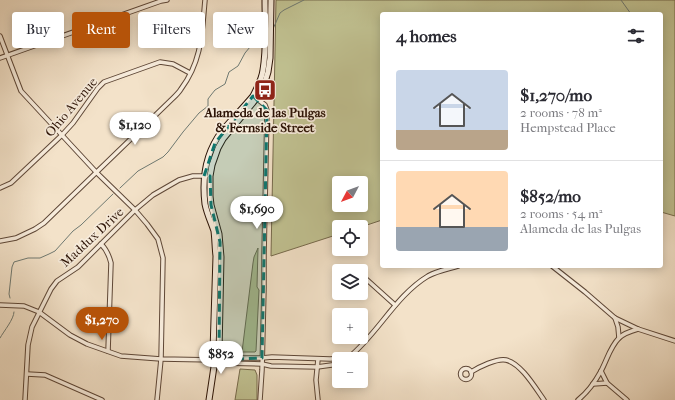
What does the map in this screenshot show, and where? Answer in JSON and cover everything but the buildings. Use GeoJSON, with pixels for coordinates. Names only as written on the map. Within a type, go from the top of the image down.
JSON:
{"type":"FeatureCollection","features":[{"type":"Feature","properties":{"kind":"main road"},"geometry":{"type":"LineString","coordinates":[[255,97],[263,70],[265,0]]}},
{"type":"Feature","properties":{"kind":"main road"},"geometry":{"type":"LineString","coordinates":[[209,400],[215,360],[219,352],[221,257],[219,234],[211,205],[207,176],[207,163],[215,142],[221,132],[255,97],[264,85],[270,58],[271,0]]}},
{"type":"Feature","properties":{"kind":"street"},"geometry":{"type":"LineString","coordinates":[[0,58],[167,0]]}},
{"type":"Feature","properties":{"kind":"street"},"geometry":{"type":"LineString","coordinates":[[0,241],[16,238],[44,223],[182,88],[196,62],[200,46],[205,0]]}},
{"type":"Feature","properties":{"kind":"street"},"geometry":{"type":"LineString","coordinates":[[0,36],[21,91],[135,210],[158,239],[163,258],[161,359],[156,400]]}},
{"type":"Feature","properties":{"kind":"street","name":"Ohio Avenue"},"geometry":{"type":"LineString","coordinates":[[0,188],[11,183],[74,123],[98,88],[104,82],[160,62],[173,64],[190,73]]}},
{"type":"Feature","properties":{"kind":"street"},"geometry":{"type":"LineString","coordinates":[[255,97],[265,105],[267,110],[260,400]]}},
{"type":"Feature","properties":{"kind":"street","name":"Maddux Drive"},"geometry":{"type":"LineString","coordinates":[[25,400],[28,345],[32,327],[51,289],[57,281],[78,267],[135,210],[153,195],[179,180],[193,176],[207,176]]}},
{"type":"Feature","properties":{"kind":"street"},"geometry":{"type":"LineString","coordinates":[[101,244],[107,250],[111,263],[108,351]]}},
{"type":"Feature","properties":{"kind":"street"},"geometry":{"type":"LineString","coordinates":[[355,352],[412,287],[438,271],[450,268]]}},
{"type":"Feature","properties":{"kind":"street"},"geometry":{"type":"LineString","coordinates":[[554,268],[615,318],[675,341]]}},
{"type":"Feature","properties":{"kind":"street"},"geometry":{"type":"LineString","coordinates":[[368,282],[396,305]]}},
{"type":"Feature","properties":{"kind":"street"},"geometry":{"type":"LineString","coordinates":[[0,305],[24,306],[39,312],[70,335],[87,344],[121,356],[161,359],[215,360],[222,358],[272,357],[332,359]]}},
{"type":"Feature","properties":{"kind":"street"},"geometry":{"type":"LineString","coordinates":[[615,318],[620,338]]}},
{"type":"Feature","properties":{"kind":"street"},"geometry":{"type":"LineString","coordinates":[[578,400],[593,384],[613,347],[620,338],[628,332],[638,328]]}},
{"type":"Feature","properties":{"kind":"street"},"geometry":{"type":"LineString","coordinates":[[318,359],[318,400]]}},
{"type":"Feature","properties":{"kind":"street"},"geometry":{"type":"LineString","coordinates":[[215,360],[222,363],[262,364],[271,366],[317,367],[332,365]]}},
{"type":"Feature","properties":{"kind":"street"},"geometry":{"type":"LineString","coordinates":[[471,372],[481,366],[496,361],[506,360],[514,363],[522,370],[544,400]]}},
{"type":"Feature","properties":{"kind":"street"},"geometry":{"type":"LineString","coordinates":[[601,371],[607,383],[627,400]]}},
{"type":"Feature","properties":{"kind":"street"},"geometry":{"type":"LineString","coordinates":[[27,374],[45,375],[102,400]]}},
{"type":"Feature","properties":{"kind":"street"},"geometry":{"type":"LineString","coordinates":[[593,384],[607,383]]}},
{"type":"Feature","properties":{"kind":"highlighted area"},"geometry":{"type":"Polygon","coordinates":[[[253,96],[267,110],[262,358],[215,360],[219,352],[220,242],[211,205],[210,176],[204,176],[215,143],[253,96]]]}},
{"type":"Feature","properties":{"kind":"green space"},"geometry":{"type":"Polygon","coordinates":[[[276,0],[675,0],[675,216],[663,213],[663,12],[380,12],[380,221],[368,225],[368,220],[332,220],[332,236],[271,256],[276,0]]]}},
{"type":"Feature","properties":{"kind":"green space"},"geometry":{"type":"Polygon","coordinates":[[[258,248],[257,287],[259,290],[256,351],[242,352],[253,263],[258,248]]]}},
{"type":"Feature","properties":{"kind":"green space"},"geometry":{"type":"Polygon","coordinates":[[[240,369],[255,370],[257,375],[257,400],[235,400],[240,369]]]}},
{"type":"Feature","properties":{"kind":"waterway"},"geometry":{"type":"LineString","coordinates":[[273,29],[280,13],[304,0]]}},
{"type":"Feature","properties":{"kind":"waterway"},"geometry":{"type":"LineString","coordinates":[[621,0],[630,12]]}},
{"type":"Feature","properties":{"kind":"waterway"},"geometry":{"type":"LineString","coordinates":[[120,188],[138,171],[163,157],[168,152],[199,113],[208,106],[208,99],[215,90],[225,84],[229,72],[238,66],[249,48]]}},
{"type":"Feature","properties":{"kind":"waterway"},"geometry":{"type":"LineString","coordinates":[[10,298],[9,294],[12,267],[14,262],[28,258],[40,258],[55,251],[73,231],[113,194]]}},
{"type":"Feature","properties":{"kind":"waterway"},"geometry":{"type":"LineString","coordinates":[[0,338],[11,321],[14,312]]}},
{"type":"Feature","properties":{"kind":"place","name":"Alameda de las Pulgas & Fernside Street"},"geometry":{"type":"Point","coordinates":[265,90]}}]}
